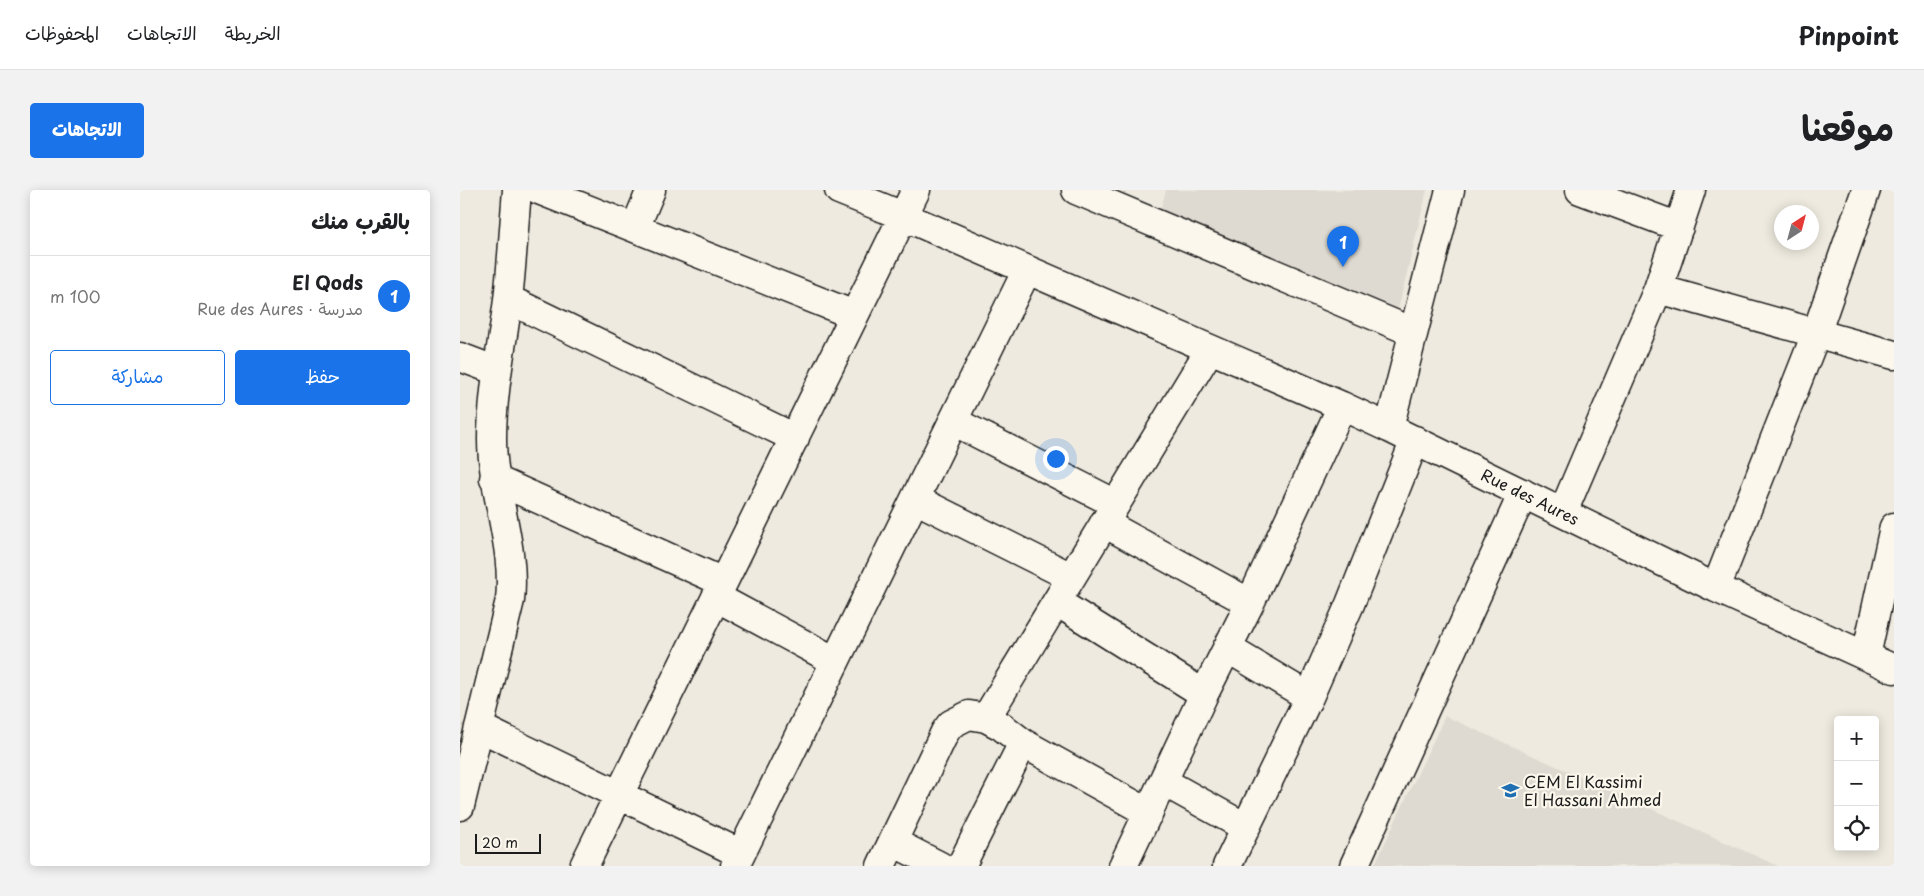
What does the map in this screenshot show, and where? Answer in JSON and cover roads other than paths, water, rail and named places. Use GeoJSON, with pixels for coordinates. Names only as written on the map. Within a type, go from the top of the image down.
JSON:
{"type":"FeatureCollection","features":[{"type":"Feature","properties":{"kind":"street"},"geometry":{"type":"LineString","coordinates":[[460,806],[510,600],[512,582],[494,479],[492,439],[498,371],[508,299],[517,190]]}},
{"type":"Feature","properties":{"kind":"street"},"geometry":{"type":"LineString","coordinates":[[539,190],[854,315]]}},
{"type":"Feature","properties":{"kind":"street"},"geometry":{"type":"LineString","coordinates":[[635,228],[651,190]]}},
{"type":"Feature","properties":{"kind":"street","name":"Rue des Aures"},"geometry":{"type":"LineString","coordinates":[[839,190],[1342,406],[1716,588],[1894,669]]}},
{"type":"Feature","properties":{"kind":"street"},"geometry":{"type":"LineString","coordinates":[[584,866],[916,190]]}},
{"type":"Feature","properties":{"kind":"street"},"geometry":{"type":"LineString","coordinates":[[1076,190],[1413,332]]}},
{"type":"Feature","properties":{"kind":"street"},"geometry":{"type":"LineString","coordinates":[[1389,428],[1450,190]]}},
{"type":"Feature","properties":{"kind":"street"},"geometry":{"type":"LineString","coordinates":[[1580,190],[1679,228]]}},
{"type":"Feature","properties":{"kind":"street"},"geometry":{"type":"LineString","coordinates":[[1563,512],[1658,289],[1690,190]]}},
{"type":"Feature","properties":{"kind":"street"},"geometry":{"type":"LineString","coordinates":[[1716,588],[1816,334],[1866,190]]}},
{"type":"Feature","properties":{"kind":"street"},"geometry":{"type":"LineString","coordinates":[[479,727],[619,794],[738,860],[1027,270]]}},
{"type":"Feature","properties":{"kind":"street"},"geometry":{"type":"LineString","coordinates":[[1658,289],[1894,356]]}},
{"type":"Feature","properties":{"kind":"street"},"geometry":{"type":"LineString","coordinates":[[508,299],[795,438]]}},
{"type":"Feature","properties":{"kind":"street"},"geometry":{"type":"LineString","coordinates":[[986,718],[1058,602],[1210,348]]}},
{"type":"Feature","properties":{"kind":"street"},"geometry":{"type":"LineString","coordinates":[[460,357],[498,371]]}},
{"type":"Feature","properties":{"kind":"street"},"geometry":{"type":"LineString","coordinates":[[1123,866],[1204,694],[1250,604],[1342,406]]}},
{"type":"Feature","properties":{"kind":"street"},"geometry":{"type":"LineString","coordinates":[[953,421],[1110,514],[1250,604]]}},
{"type":"Feature","properties":{"kind":"street"},"geometry":{"type":"LineString","coordinates":[[1227,866],[1309,697],[1350,604],[1415,440]]}},
{"type":"Feature","properties":{"kind":"street"},"geometry":{"type":"LineString","coordinates":[[494,479],[719,590],[835,661]]}},
{"type":"Feature","properties":{"kind":"street"},"geometry":{"type":"LineString","coordinates":[[1354,866],[1522,493]]}},
{"type":"Feature","properties":{"kind":"street"},"geometry":{"type":"LineString","coordinates":[[915,499],[1072,577]]}},
{"type":"Feature","properties":{"kind":"street"},"geometry":{"type":"LineString","coordinates":[[1866,656],[1894,527]]}},
{"type":"Feature","properties":{"kind":"street"},"geometry":{"type":"LineString","coordinates":[[1058,602],[1204,694]]}},
{"type":"Feature","properties":{"kind":"street"},"geometry":{"type":"LineString","coordinates":[[1227,648],[1309,697]]}},
{"type":"Feature","properties":{"kind":"street"},"geometry":{"type":"LineString","coordinates":[[940,866],[887,854],[945,732],[951,724],[969,715],[986,718],[1023,743],[1149,813]]}},
{"type":"Feature","properties":{"kind":"street"},"geometry":{"type":"LineString","coordinates":[[961,866],[1023,743]]}},
{"type":"Feature","properties":{"kind":"street"},"geometry":{"type":"LineString","coordinates":[[1164,782],[1245,827]]}},
{"type":"Feature","properties":{"kind":"place","name":"El Qods"},"geometry":{"type":"Point","coordinates":[1343,267]}},
{"type":"Feature","properties":{"kind":"place","name":"CEM El Kassimi El Hassani Ahmed"},"geometry":{"type":"Point","coordinates":[1510,791]}}]}
